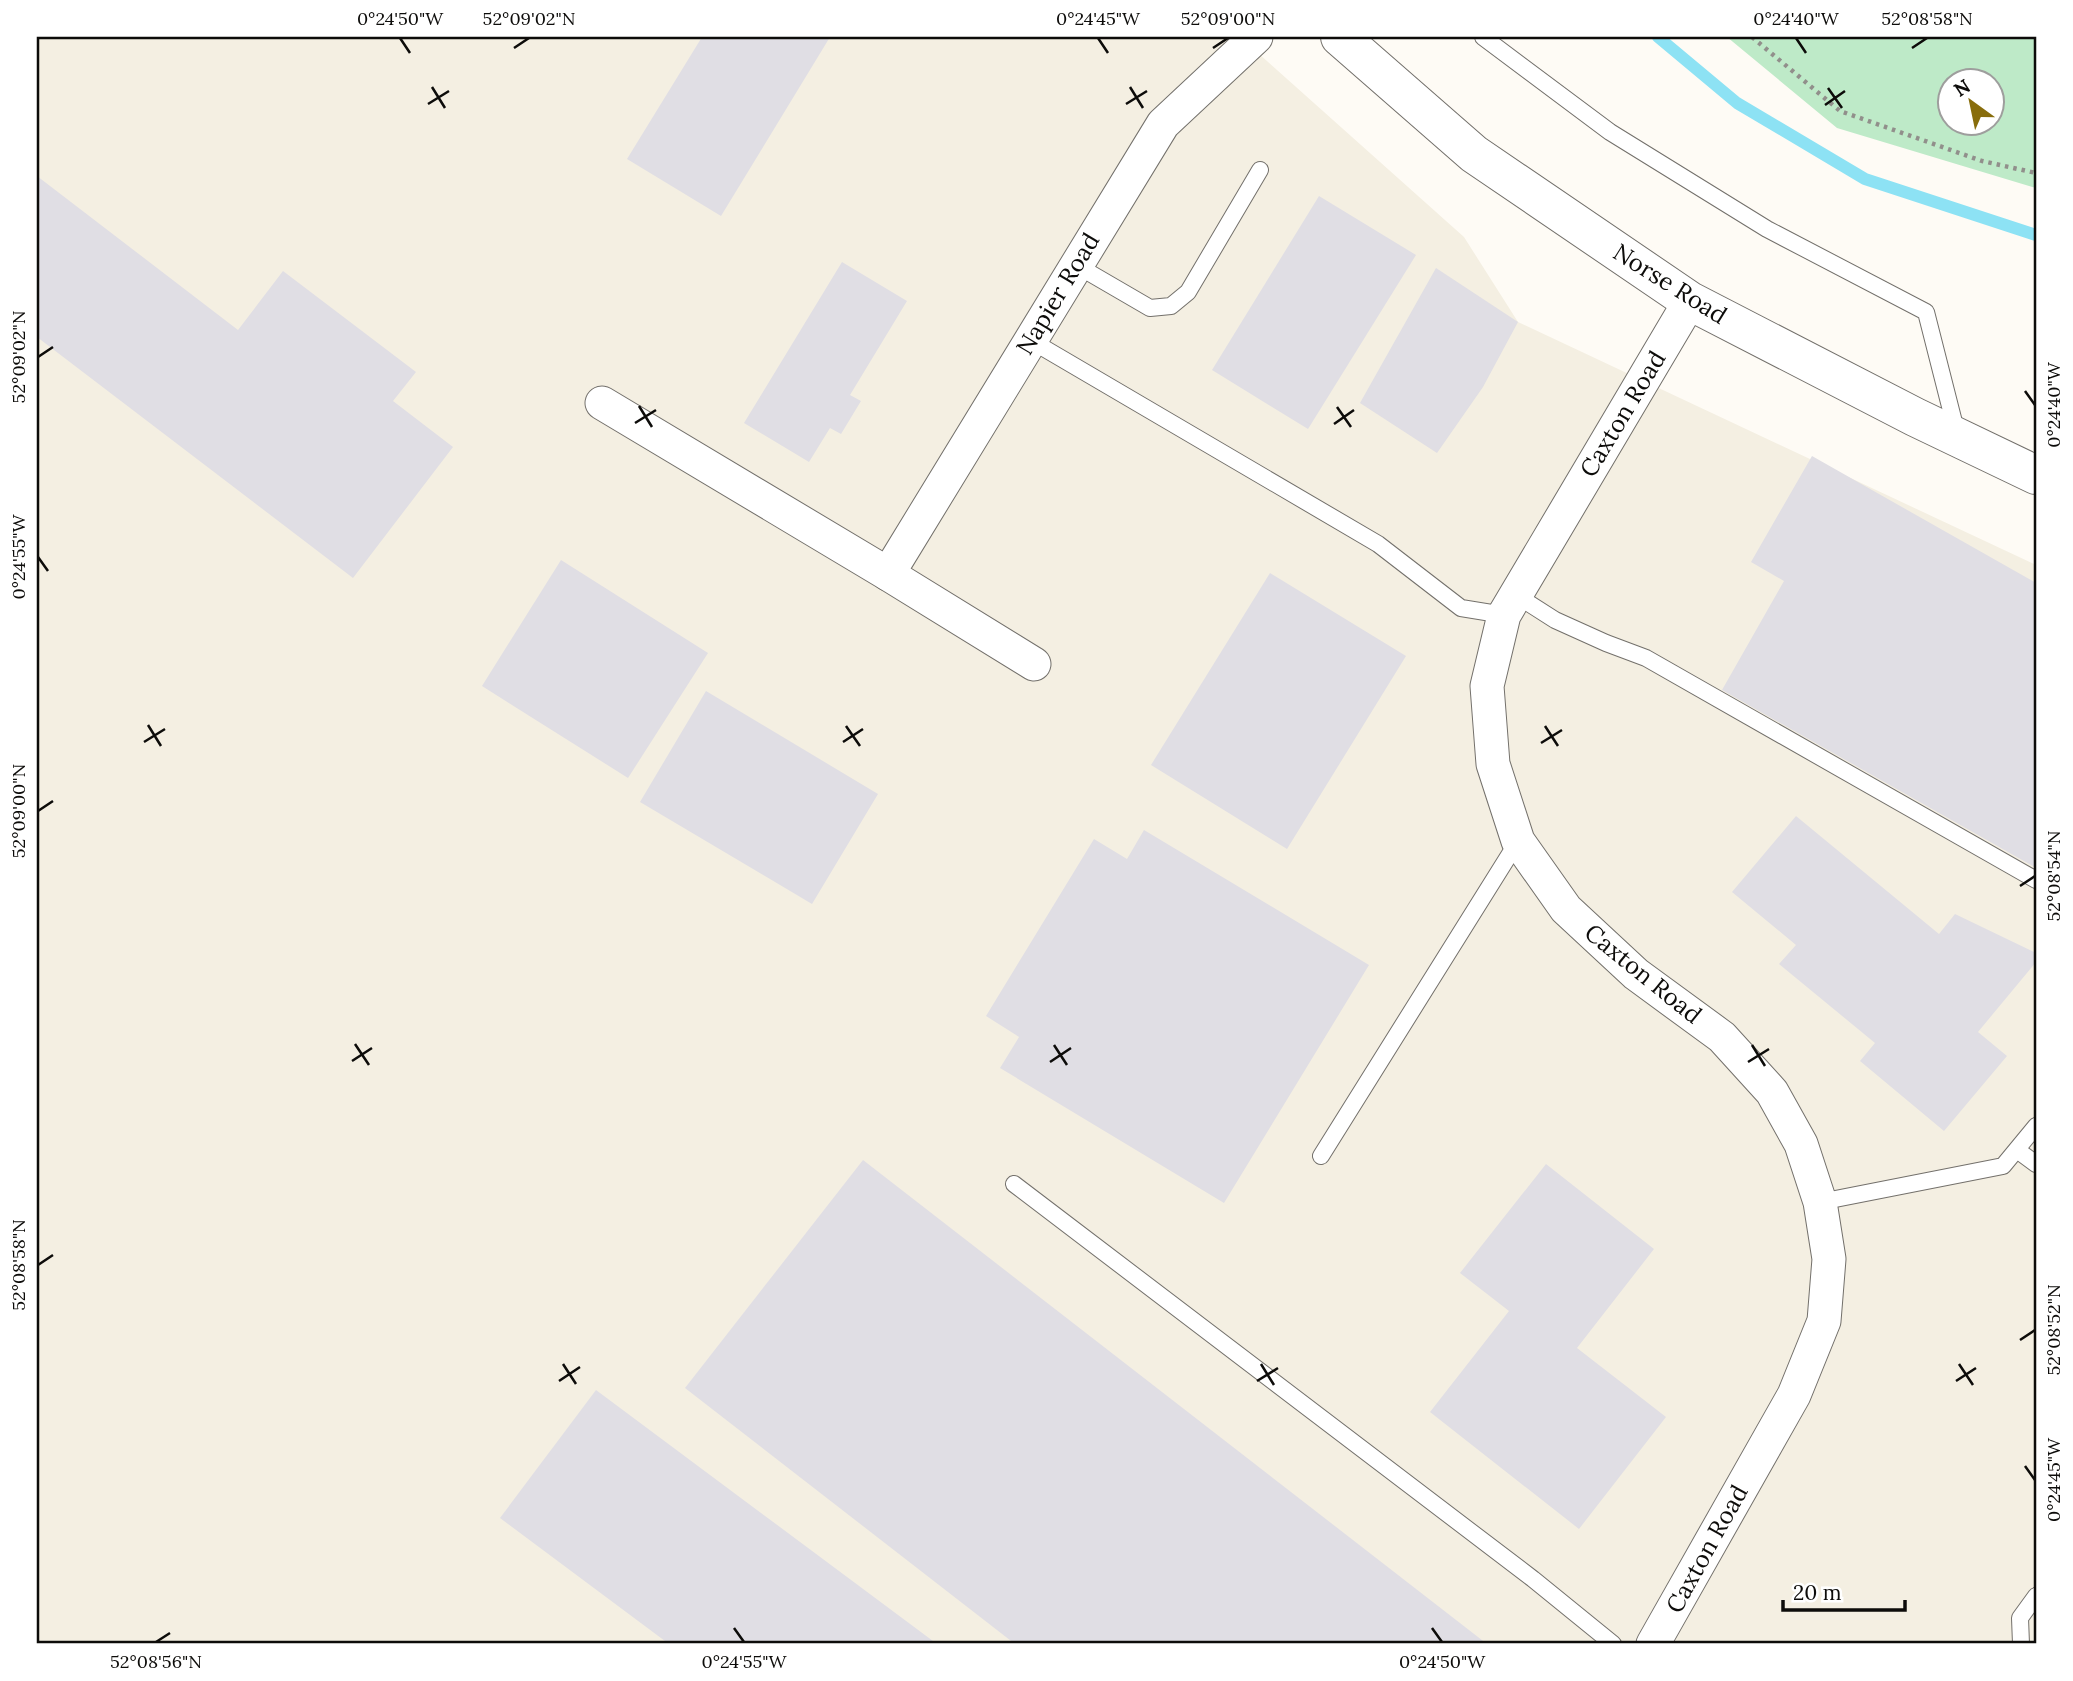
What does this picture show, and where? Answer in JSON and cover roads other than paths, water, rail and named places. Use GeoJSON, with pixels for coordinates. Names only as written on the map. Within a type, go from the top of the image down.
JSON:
{"type":"FeatureCollection","features":[{"type":"Feature","properties":{"kind":"street","name":"Napier Road"},"geometry":{"type":"LineString","coordinates":[[888,573],[1163,124],[1256,37]]}},
{"type":"Feature","properties":{"kind":"street","name":"Norse Road"},"geometry":{"type":"LineString","coordinates":[[1340,37],[1474,154],[1690,302],[2036,475]]}},
{"type":"Feature","properties":{"kind":"street","name":"Caxton Road"},"geometry":{"type":"LineString","coordinates":[[1653,1644],[1794,1395],[1824,1321],[1829,1259],[1821,1202],[1801,1144],[1772,1092],[1722,1037],[1636,974],[1566,909],[1517,841],[1493,764],[1487,687],[1510,605],[1690,302]]}},
{"type":"Feature","properties":{"kind":"street"},"geometry":{"type":"LineString","coordinates":[[602,403],[888,573],[1034,664]]}},
{"type":"Feature","properties":{"kind":"lane"},"geometry":{"type":"LineString","coordinates":[[1483,37],[1610,132],[1767,229],[1926,312],[1958,437]]}},
{"type":"Feature","properties":{"kind":"lane"},"geometry":{"type":"LineString","coordinates":[[1076,265],[1150,308],[1171,306],[1188,292],[1260,170]]}},
{"type":"Feature","properties":{"kind":"lane"},"geometry":{"type":"LineString","coordinates":[[1030,340],[1378,544],[1461,608],[1510,605],[1555,620],[1646,658],[2036,880]]}},
{"type":"Feature","properties":{"kind":"lane"},"geometry":{"type":"LineString","coordinates":[[1321,1156],[1517,841]]}},
{"type":"Feature","properties":{"kind":"lane"},"geometry":{"type":"LineString","coordinates":[[1821,1202],[2003,1166],[2036,1126]]}},
{"type":"Feature","properties":{"kind":"lane"},"geometry":{"type":"LineString","coordinates":[[2017,1150],[2036,1164]]}},
{"type":"Feature","properties":{"kind":"lane"},"geometry":{"type":"LineString","coordinates":[[1014,1184],[1533,1579],[1614,1644]]}},
{"type":"Feature","properties":{"kind":"lane"},"geometry":{"type":"LineString","coordinates":[[2021,1644],[2020,1618],[2036,1596]]}},
{"type":"Feature","properties":{"kind":"waterway"},"geometry":{"type":"LineString","coordinates":[[1658,37],[1737,103],[1865,179],[2036,235]]}}]}
